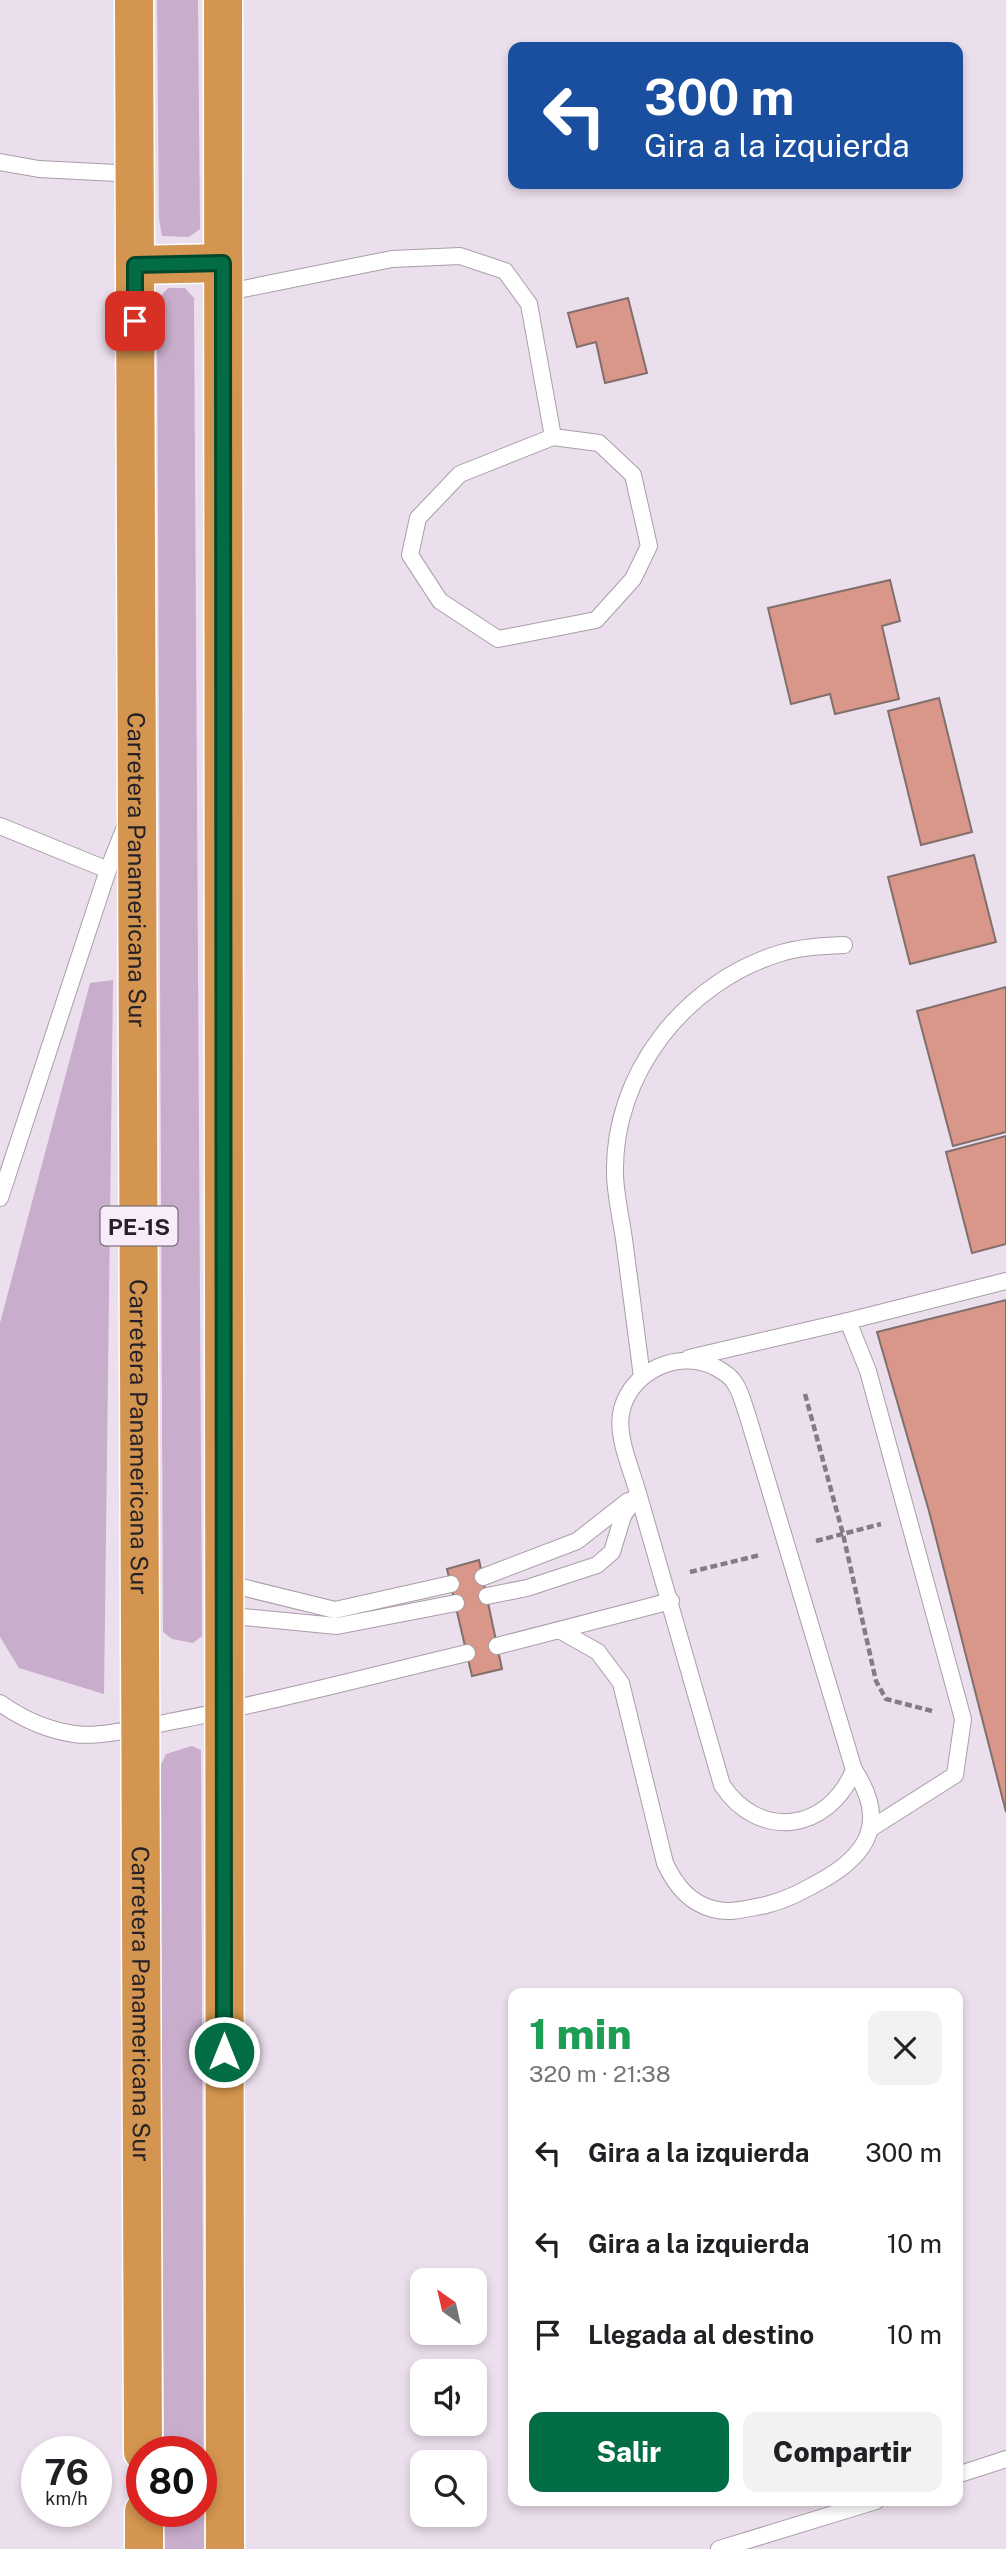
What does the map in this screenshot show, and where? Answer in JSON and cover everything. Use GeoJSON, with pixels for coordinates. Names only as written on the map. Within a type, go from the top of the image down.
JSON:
{"type":"FeatureCollection","features":[{"type":"Feature","properties":{"kind":"highway","name":"Carretera Panamericana Sur"},"geometry":{"type":"LineString","coordinates":[[134,0],[144,2436]]}},
{"type":"Feature","properties":{"kind":"highway"},"geometry":{"type":"LineString","coordinates":[[223,0],[225,2549]]}},
{"type":"Feature","properties":{"kind":"highway"},"geometry":{"type":"LineString","coordinates":[[135,265],[223,278]]}},
{"type":"Feature","properties":{"kind":"highway"},"geometry":{"type":"LineString","coordinates":[[144,2527],[144,2549]]}},
{"type":"Feature","properties":{"kind":"lane"},"geometry":{"type":"LineString","coordinates":[[0,162],[38,169],[136,174]]}},
{"type":"Feature","properties":{"kind":"lane"},"geometry":{"type":"LineString","coordinates":[[223,278],[392,259],[460,256],[505,271],[529,304],[552,437]]}},
{"type":"Feature","properties":{"kind":"lane"},"geometry":{"type":"LineString","coordinates":[[552,437],[599,443],[633,475],[649,546],[632,579],[596,620],[498,639],[440,601],[410,555],[418,518],[460,474],[552,437]]}},
{"type":"Feature","properties":{"kind":"lane"},"geometry":{"type":"LineString","coordinates":[[0,1198],[108,870],[138,796]]}},
{"type":"Feature","properties":{"kind":"lane"},"geometry":{"type":"LineString","coordinates":[[0,826],[108,870]]}},
{"type":"Feature","properties":{"kind":"lane"},"geometry":{"type":"LineString","coordinates":[[642,1377],[615,1176],[617,1142],[624,1109],[636,1077],[653,1047],[674,1020],[699,996],[725,978],[782,953],[844,944]]}},
{"type":"Feature","properties":{"kind":"lane"},"geometry":{"type":"LineString","coordinates":[[854,1770],[847,1786],[826,1810],[795,1822],[760,1818],[731,1799],[722,1785],[620,1427],[622,1409],[630,1391],[642,1377],[658,1366],[1006,1281]]}},
{"type":"Feature","properties":{"kind":"lane"},"geometry":{"type":"LineString","coordinates":[[848,1321],[868,1371],[963,1719],[955,1775],[870,1829]]}},
{"type":"Feature","properties":{"kind":"lane"},"geometry":{"type":"LineString","coordinates":[[561,1631],[598,1652],[621,1683],[665,1863],[677,1885],[696,1902],[712,1909],[730,1912],[787,1900],[842,1870],[864,1844],[870,1829],[869,1797],[854,1770],[748,1417],[734,1382],[723,1371],[692,1360],[676,1361]]}},
{"type":"Feature","properties":{"kind":"lane"},"geometry":{"type":"LineString","coordinates":[[483,1577],[576,1541],[638,1493]]}},
{"type":"Feature","properties":{"kind":"lane"},"geometry":{"type":"LineString","coordinates":[[487,1596],[527,1588],[597,1565],[612,1552],[623,1516],[638,1493]]}},
{"type":"Feature","properties":{"kind":"lane"},"geometry":{"type":"LineString","coordinates":[[223,1599],[335,1609],[451,1584]]}},
{"type":"Feature","properties":{"kind":"lane"},"geometry":{"type":"LineString","coordinates":[[223,1599],[337,1626],[456,1603]]}},
{"type":"Feature","properties":{"kind":"lane"},"geometry":{"type":"LineString","coordinates":[[497,1646],[671,1601]]}},
{"type":"Feature","properties":{"kind":"lane"},"geometry":{"type":"LineString","coordinates":[[0,1703],[12,1712],[43,1726],[75,1735],[142,1727],[223,1711],[467,1653]]}},
{"type":"Feature","properties":{"kind":"lane"},"geometry":{"type":"LineString","coordinates":[[963,2473],[1006,2459]]}},
{"type":"Feature","properties":{"kind":"lane"},"geometry":{"type":"LineString","coordinates":[[719,2549],[860,2506]]}},
{"type":"Feature","properties":{"kind":"path"},"geometry":{"type":"LineString","coordinates":[[804,1394],[843,1534],[876,1682],[886,1699],[963,1719]]}},
{"type":"Feature","properties":{"kind":"path"},"geometry":{"type":"LineString","coordinates":[[664,1578],[908,1517]]}},
{"type":"Feature","properties":{"kind":"shaded area"},"geometry":{"type":"Polygon","coordinates":[[[157,0],[198,0],[200,229],[189,237],[162,236],[159,219],[157,0]]]}},
{"type":"Feature","properties":{"kind":"shaded area"},"geometry":{"type":"Polygon","coordinates":[[[168,288],[185,288],[194,298],[202,1636],[193,1643],[172,1639],[163,1632],[157,300],[168,288]]]}},
{"type":"Feature","properties":{"kind":"shaded area"},"geometry":{"type":"Polygon","coordinates":[[[113,980],[104,1694],[19,1668],[0,1637],[0,1323],[90,983],[113,980]]]}},
{"type":"Feature","properties":{"kind":"shaded area"},"geometry":{"type":"Polygon","coordinates":[[[192,1746],[201,1750],[204,2436],[164,2436],[160,1767],[166,1754],[192,1746]]]}},
{"type":"Feature","properties":{"kind":"shaded area"},"geometry":{"type":"Polygon","coordinates":[[[164,2527],[204,2527],[204,2549],[165,2549],[164,2527]]]}},
{"type":"Feature","properties":{"kind":"building"},"geometry":{"type":"Polygon","coordinates":[[[628,298],[647,373],[605,383],[596,342],[577,347],[568,313],[628,298]]]}},
{"type":"Feature","properties":{"kind":"building"},"geometry":{"type":"Polygon","coordinates":[[[890,580],[900,621],[882,626],[899,699],[835,714],[830,694],[791,704],[768,608],[890,580]]]}},
{"type":"Feature","properties":{"kind":"building"},"geometry":{"type":"Polygon","coordinates":[[[939,698],[972,832],[921,845],[888,711],[939,698]]]}},
{"type":"Feature","properties":{"kind":"building"},"geometry":{"type":"Polygon","coordinates":[[[974,855],[996,942],[910,964],[888,877],[974,855]]]}},
{"type":"Feature","properties":{"kind":"building"},"geometry":{"type":"Polygon","coordinates":[[[1006,987],[1006,1132],[953,1146],[917,1011],[1006,987]]]}},
{"type":"Feature","properties":{"kind":"building"},"geometry":{"type":"Polygon","coordinates":[[[1006,1136],[1006,1244],[972,1253],[946,1152],[1006,1136]]]}},
{"type":"Feature","properties":{"kind":"building"},"geometry":{"type":"Polygon","coordinates":[[[1006,1300],[1006,1812],[929,1511],[877,1332],[1006,1300]]]}},
{"type":"Feature","properties":{"kind":"building"},"geometry":{"type":"Polygon","coordinates":[[[479,1560],[502,1669],[472,1676],[447,1569],[479,1560]]]}},
{"type":"Feature","properties":{"kind":"route"},"geometry":{"type":"LineString","coordinates":[[135,321],[135,265],[223,263],[224,2052]]}}]}
